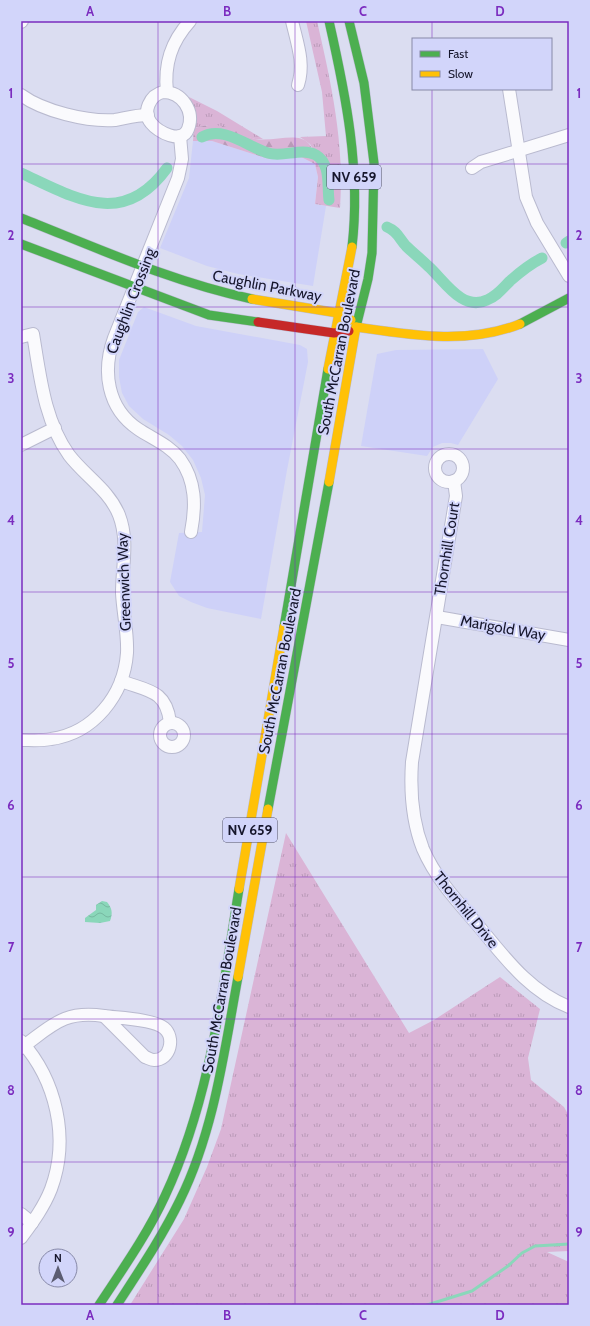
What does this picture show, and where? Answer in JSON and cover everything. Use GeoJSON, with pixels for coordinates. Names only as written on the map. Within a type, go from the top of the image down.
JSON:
{"type":"FeatureCollection","features":[{"type":"Feature","properties":{"kind":"main road","name":"South McCarran Boulevard"},"geometry":{"type":"LineString","coordinates":[[99,1305],[124,1267],[164,1196],[183,1152],[206,1076],[268,725],[334,333],[350,262],[353,233],[354,179],[347,102],[329,21]]}},
{"type":"Feature","properties":{"kind":"main road","name":"South McCarran Boulevard"},"geometry":{"type":"LineString","coordinates":[[117,1305],[148,1257],[180,1200],[198,1157],[218,1094],[283,724],[332,465],[356,327],[368,279],[372,253],[374,163],[364,83],[348,21]]}},
{"type":"Feature","properties":{"kind":"main road","name":"Caughlin Parkway"},"geometry":{"type":"LineString","coordinates":[[21,218],[143,266],[211,290],[264,302],[338,313],[353,321],[356,327]]}},
{"type":"Feature","properties":{"kind":"main road"},"geometry":{"type":"LineString","coordinates":[[21,244],[134,288],[209,315],[334,333],[351,330],[356,327],[435,336],[485,334],[507,329],[528,320],[569,298]]}},
{"type":"Feature","properties":{"kind":"street"},"geometry":{"type":"LineString","coordinates":[[168,92],[166,71],[169,54],[177,37],[190,21]]}},
{"type":"Feature","properties":{"kind":"street"},"geometry":{"type":"LineString","coordinates":[[292,21],[300,56],[301,76],[298,86]]}},
{"type":"Feature","properties":{"kind":"street"},"geometry":{"type":"LineString","coordinates":[[509,90],[523,184],[531,210],[537,223],[569,276]]}},
{"type":"Feature","properties":{"kind":"street"},"geometry":{"type":"LineString","coordinates":[[168,92],[178,95],[188,107],[188,130],[180,136],[172,136],[155,126],[152,124],[148,115],[151,99],[159,93],[168,92]]}},
{"type":"Feature","properties":{"kind":"street"},"geometry":{"type":"LineString","coordinates":[[21,95],[61,112],[91,120],[114,120],[148,115]]}},
{"type":"Feature","properties":{"kind":"street"},"geometry":{"type":"LineString","coordinates":[[472,168],[481,162],[569,135]]}},
{"type":"Feature","properties":{"kind":"street","name":"Caughlin Crossing"},"geometry":{"type":"LineString","coordinates":[[180,136],[182,159],[178,178],[108,357],[108,387],[123,416],[139,430],[167,446],[177,456],[186,469],[195,498],[191,532]]}},
{"type":"Feature","properties":{"kind":"street","name":"Greenwich Way"},"geometry":{"type":"LineString","coordinates":[[21,740],[52,739],[67,735],[83,728],[104,710],[114,696],[121,681],[127,651],[122,596],[126,545],[123,529],[112,502],[103,489],[77,465],[55,428],[27,336]]}},
{"type":"Feature","properties":{"kind":"street"},"geometry":{"type":"LineString","coordinates":[[21,445],[55,428]]}},
{"type":"Feature","properties":{"kind":"street","name":"Thornhill Court"},"geometry":{"type":"LineString","coordinates":[[437,617],[456,496],[454,481]]}},
{"type":"Feature","properties":{"kind":"street","name":"Marigold Way"},"geometry":{"type":"LineString","coordinates":[[437,617],[569,640]]}},
{"type":"Feature","properties":{"kind":"street","name":"Thornhill Drive"},"geometry":{"type":"LineString","coordinates":[[437,617],[412,762],[412,805],[416,826],[423,848],[444,886],[514,969],[545,995],[569,1007]]}},
{"type":"Feature","properties":{"kind":"street"},"geometry":{"type":"LineString","coordinates":[[121,681],[154,693],[164,700],[169,710],[170,722]]}},
{"type":"Feature","properties":{"kind":"street"},"geometry":{"type":"LineString","coordinates":[[21,1238],[32,1223],[49,1194],[55,1176],[59,1147],[59,1124],[50,1086],[32,1052],[22,1045],[64,1018],[82,1014],[104,1016],[155,1023],[163,1026],[169,1032],[171,1039],[170,1048],[160,1058],[154,1060],[145,1057],[104,1016]]}},
{"type":"Feature","properties":{"kind":"street"},"geometry":{"type":"LineString","coordinates":[[21,1214],[32,1223]]}},
{"type":"Feature","properties":{"kind":"shaded area"},"geometry":{"type":"Polygon","coordinates":[[[193,141],[212,141],[269,159],[301,157],[315,164],[318,177],[315,204],[326,206],[313,286],[238,274],[207,266],[160,248],[189,178],[193,141]]]}},
{"type":"Feature","properties":{"kind":"shaded area"},"geometry":{"type":"Polygon","coordinates":[[[144,307],[196,326],[300,345],[307,349],[308,362],[287,470],[261,619],[207,608],[191,602],[179,596],[170,582],[179,533],[202,532],[205,495],[201,478],[193,460],[182,446],[169,435],[143,419],[129,406],[122,393],[119,377],[119,360],[138,312],[144,307]]]}},
{"type":"Feature","properties":{"kind":"shaded area"},"geometry":{"type":"Polygon","coordinates":[[[483,349],[498,379],[458,445],[442,443],[433,447],[427,456],[361,446],[377,354],[396,350],[483,349]]]}},
{"type":"Feature","properties":{"kind":"green space"},"geometry":{"type":"Polygon","coordinates":[[[306,21],[317,21],[332,90],[339,137],[341,184],[340,208],[315,204],[318,177],[314,151],[310,144],[300,137],[326,136],[322,92],[306,21]]]}},
{"type":"Feature","properties":{"kind":"green space"},"geometry":{"type":"Polygon","coordinates":[[[189,97],[217,111],[263,139],[255,139],[208,125],[194,128],[189,97]]]}},
{"type":"Feature","properties":{"kind":"green space"},"geometry":{"type":"Polygon","coordinates":[[[208,125],[235,130],[255,139],[302,139],[309,143],[313,151],[315,164],[301,157],[269,159],[212,141],[193,141],[194,128],[208,125]]]}},
{"type":"Feature","properties":{"kind":"green space"},"geometry":{"type":"Polygon","coordinates":[[[286,833],[409,1033],[434,1020],[500,977],[540,1009],[528,1058],[531,1080],[564,1107],[569,1116],[569,1251],[547,1252],[569,1262],[569,1305],[130,1305],[184,1219],[207,1167],[221,1129],[286,833]]]}},
{"type":"Feature","properties":{"kind":"water"},"geometry":{"type":"Polygon","coordinates":[[[102,901],[107,902],[110,906],[112,916],[110,921],[100,923],[85,922],[85,918],[96,910],[96,905],[102,901]]]}},
{"type":"Feature","properties":{"kind":"waterway"},"geometry":{"type":"LineString","coordinates":[[202,137],[210,134],[227,135],[268,153],[280,154],[304,152],[316,155],[321,159],[326,169],[329,200]]}},
{"type":"Feature","properties":{"kind":"waterway"},"geometry":{"type":"LineString","coordinates":[[21,173],[79,198],[98,203],[116,203],[133,198],[150,187],[167,168]]}},
{"type":"Feature","properties":{"kind":"waterway"},"geometry":{"type":"LineString","coordinates":[[387,227],[396,233],[406,246],[454,293],[469,302],[478,303],[494,296],[521,271],[542,258]]}},
{"type":"Feature","properties":{"kind":"waterway"},"geometry":{"type":"LineString","coordinates":[[427,1305],[472,1291],[508,1266],[522,1253],[535,1246],[569,1244]]}},
{"type":"Feature","properties":{"kind":"traffic: fast"},"geometry":{"type":"LineString","coordinates":[[329,21],[346,105],[353,161],[355,190],[352,247]]}},
{"type":"Feature","properties":{"kind":"traffic: fast"},"geometry":{"type":"LineString","coordinates":[[349,21],[364,83],[374,163],[372,253],[368,279],[356,327]]}},
{"type":"Feature","properties":{"kind":"traffic: fast"},"geometry":{"type":"LineString","coordinates":[[21,218],[164,274],[222,292],[252,299]]}},
{"type":"Feature","properties":{"kind":"traffic: fast"},"geometry":{"type":"LineString","coordinates":[[21,244],[209,315],[258,322]]}},
{"type":"Feature","properties":{"kind":"traffic: fast"},"geometry":{"type":"LineString","coordinates":[[520,324],[569,298]]}},
{"type":"Feature","properties":{"kind":"traffic: fast"},"geometry":{"type":"LineString","coordinates":[[284,627],[328,369]]}},
{"type":"Feature","properties":{"kind":"traffic: fast"},"geometry":{"type":"LineString","coordinates":[[268,809],[329,482]]}},
{"type":"Feature","properties":{"kind":"traffic: fast"},"geometry":{"type":"LineString","coordinates":[[99,1305],[134,1252],[158,1210],[180,1160],[193,1122],[204,1084],[220,1007],[239,889]]}},
{"type":"Feature","properties":{"kind":"traffic: fast"},"geometry":{"type":"LineString","coordinates":[[117,1305],[166,1227],[192,1174],[210,1119],[238,977]]}},
{"type":"Feature","properties":{"kind":"traffic: slow"},"geometry":{"type":"LineString","coordinates":[[328,369],[352,247]]}},
{"type":"Feature","properties":{"kind":"traffic: slow"},"geometry":{"type":"LineString","coordinates":[[252,299],[338,313],[351,320]]}},
{"type":"Feature","properties":{"kind":"traffic: slow"},"geometry":{"type":"LineString","coordinates":[[356,327],[418,335],[459,336],[480,334],[520,324]]}},
{"type":"Feature","properties":{"kind":"traffic: slow"},"geometry":{"type":"LineString","coordinates":[[329,482],[356,327]]}},
{"type":"Feature","properties":{"kind":"traffic: slow"},"geometry":{"type":"LineString","coordinates":[[239,889],[284,627]]}},
{"type":"Feature","properties":{"kind":"traffic: slow"},"geometry":{"type":"LineString","coordinates":[[238,977],[268,809]]}},
{"type":"Feature","properties":{"kind":"traffic: jam"},"geometry":{"type":"LineString","coordinates":[[258,322],[334,333],[349,331]]}}]}
